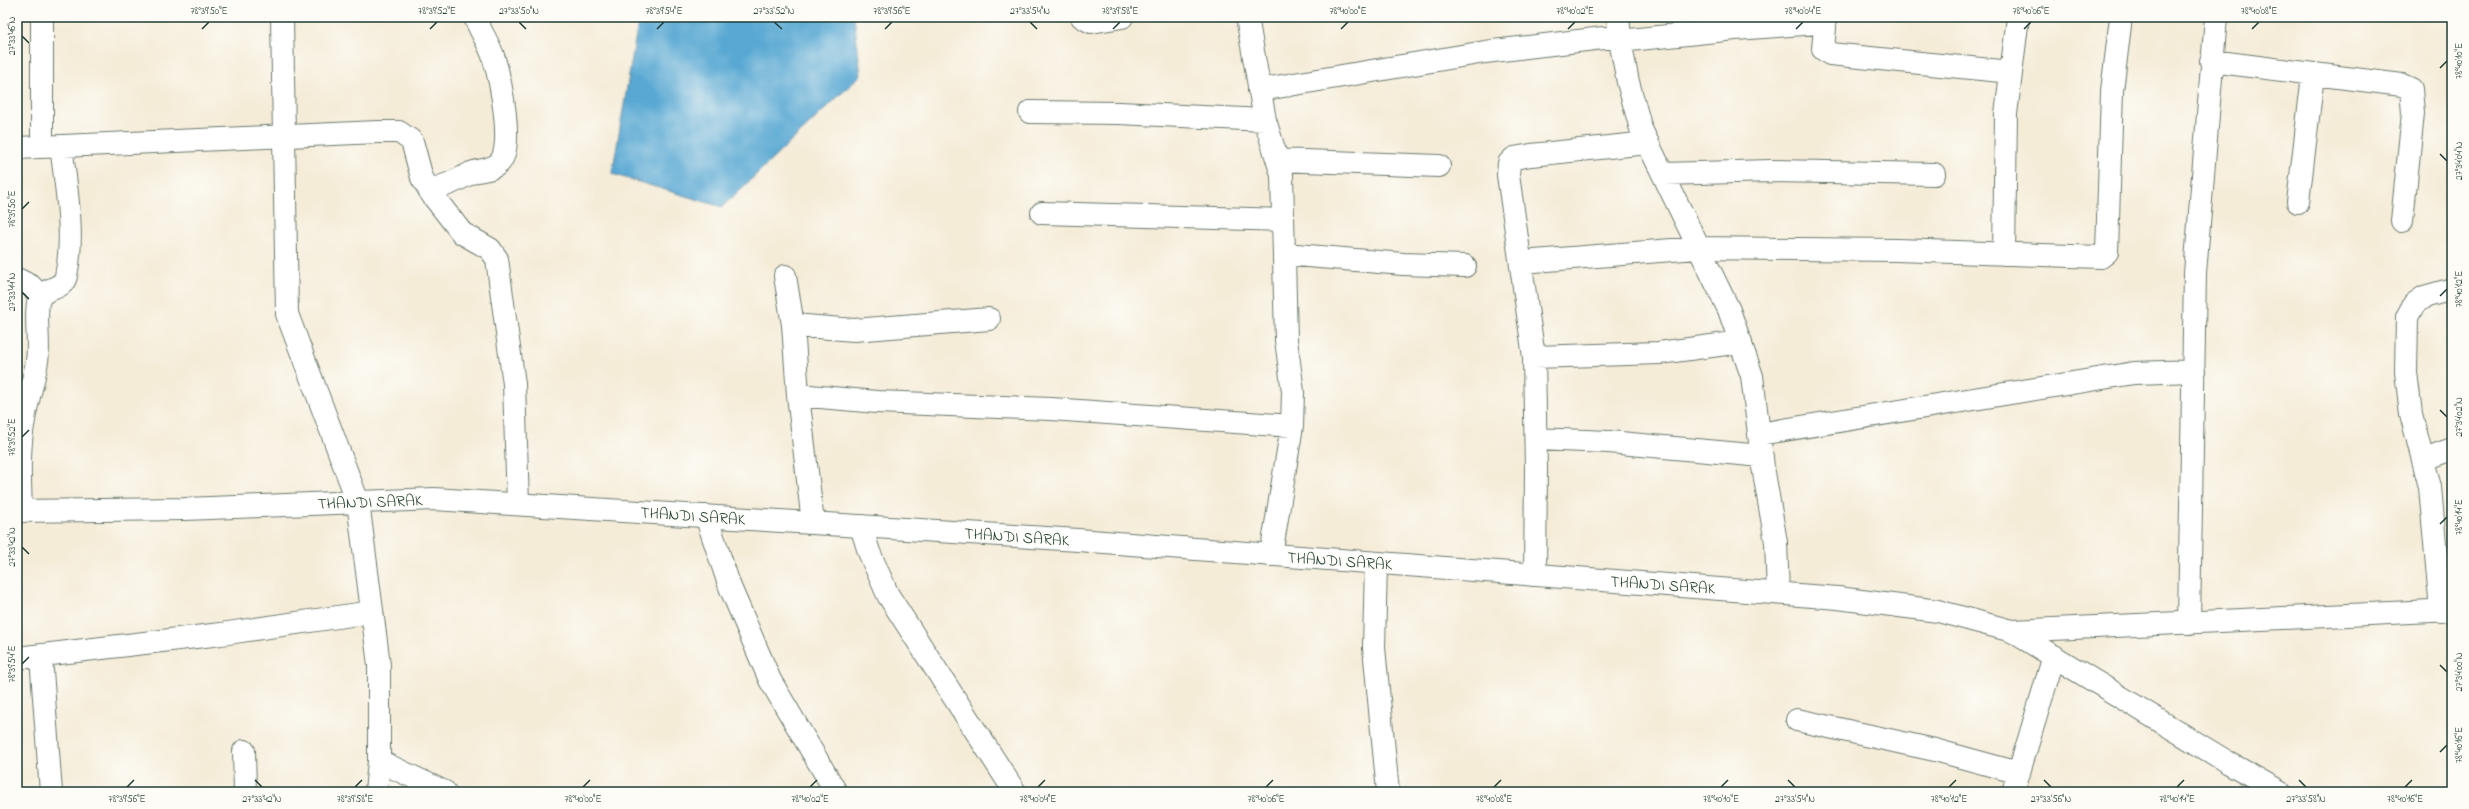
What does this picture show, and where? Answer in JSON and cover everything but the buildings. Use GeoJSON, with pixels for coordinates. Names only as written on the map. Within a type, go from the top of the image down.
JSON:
{"type":"FeatureCollection","features":[{"type":"Feature","properties":{"kind":"street"},"geometry":{"type":"LineString","coordinates":[[19,511],[20,462],[24,421],[37,362],[39,339],[38,303],[40,296],[63,283],[66,277],[69,241],[67,196],[52,147],[42,17]]}},
{"type":"Feature","properties":{"kind":"street"},"geometry":{"type":"LineString","coordinates":[[282,17],[287,314],[358,502],[379,665],[379,761],[376,792]]}},
{"type":"Feature","properties":{"kind":"street"},"geometry":{"type":"LineString","coordinates":[[429,190],[452,184],[472,173],[494,168],[501,162],[504,152],[506,112],[500,84],[494,57],[475,17]]}},
{"type":"Feature","properties":{"kind":"street"},"geometry":{"type":"LineString","coordinates":[[1082,17],[1091,22],[1122,17]]}},
{"type":"Feature","properties":{"kind":"street"},"geometry":{"type":"LineString","coordinates":[[1247,17],[1265,120],[1282,175],[1286,340],[1293,392],[1292,426],[1271,555]]}},
{"type":"Feature","properties":{"kind":"street"},"geometry":{"type":"LineString","coordinates":[[2004,254],[2006,114],[2018,17]]}},
{"type":"Feature","properties":{"kind":"street"},"geometry":{"type":"LineString","coordinates":[[1522,262],[1697,248],[1897,250],[2101,257],[2106,255],[2112,91],[2121,17]]}},
{"type":"Feature","properties":{"kind":"street"},"geometry":{"type":"LineString","coordinates":[[2189,623],[2195,273],[2211,61],[2216,17]]}},
{"type":"Feature","properties":{"kind":"street"},"geometry":{"type":"LineString","coordinates":[[1259,90],[1619,31],[1734,23],[1819,23],[1823,21],[1825,28],[1823,49],[1830,54],[2011,72]]}},
{"type":"Feature","properties":{"kind":"street"},"geometry":{"type":"LineString","coordinates":[[1619,31],[1628,82],[1641,129],[1697,248],[1729,310],[1752,376],[1762,456],[1776,542],[1778,593]]}},
{"type":"Feature","properties":{"kind":"street"},"geometry":{"type":"LineString","coordinates":[[2211,61],[2402,85],[2411,89],[2413,114],[2402,221]]}},
{"type":"Feature","properties":{"kind":"street"},"geometry":{"type":"LineString","coordinates":[[2298,202],[2313,75]]}},
{"type":"Feature","properties":{"kind":"street"},"geometry":{"type":"LineString","coordinates":[[1030,112],[1119,113],[1265,120]]}},
{"type":"Feature","properties":{"kind":"street"},"geometry":{"type":"LineString","coordinates":[[17,148],[284,135],[399,132],[412,142],[422,178],[449,219],[462,233],[490,249],[498,260],[514,384],[518,450],[518,504]]}},
{"type":"Feature","properties":{"kind":"street"},"geometry":{"type":"LineString","coordinates":[[1534,575],[1536,439],[1534,357],[1522,262],[1508,175],[1509,163],[1514,158],[1530,154],[1648,143]]}},
{"type":"Feature","properties":{"kind":"street"},"geometry":{"type":"LineString","coordinates":[[1278,160],[1440,166]]}},
{"type":"Feature","properties":{"kind":"street"},"geometry":{"type":"LineString","coordinates":[[1663,174],[1771,171],[1934,174]]}},
{"type":"Feature","properties":{"kind":"street"},"geometry":{"type":"LineString","coordinates":[[1042,213],[1282,220]]}},
{"type":"Feature","properties":{"kind":"street"},"geometry":{"type":"LineString","coordinates":[[1284,254],[1403,264],[1465,266]]}},
{"type":"Feature","properties":{"kind":"street"},"geometry":{"type":"LineString","coordinates":[[785,276],[794,325],[798,395],[813,523]]}},
{"type":"Feature","properties":{"kind":"street"},"geometry":{"type":"LineString","coordinates":[[17,280],[31,286],[40,296]]}},
{"type":"Feature","properties":{"kind":"street"},"geometry":{"type":"LineString","coordinates":[[2012,630],[2447,611],[2430,487],[2424,459],[2411,414],[2406,372],[2407,317],[2414,304],[2424,297],[2452,289]]}},
{"type":"Feature","properties":{"kind":"street"},"geometry":{"type":"LineString","coordinates":[[794,325],[854,330],[989,318]]}},
{"type":"Feature","properties":{"kind":"street"},"geometry":{"type":"LineString","coordinates":[[1534,357],[1659,354],[1741,342]]}},
{"type":"Feature","properties":{"kind":"street"},"geometry":{"type":"LineString","coordinates":[[1759,434],[2134,373],[2194,372]]}},
{"type":"Feature","properties":{"kind":"street"},"geometry":{"type":"LineString","coordinates":[[798,395],[877,402],[1051,409],[1292,426]]}},
{"type":"Feature","properties":{"kind":"street"},"geometry":{"type":"LineString","coordinates":[[1536,439],[1609,442],[1762,456]]}},
{"type":"Feature","properties":{"kind":"street"},"geometry":{"type":"LineString","coordinates":[[2424,459],[2452,449]]}},
{"type":"Feature","properties":{"kind":"street","name":"THANDI SARAK"},"geometry":{"type":"LineString","coordinates":[[19,511],[185,509],[434,499],[518,504],[861,526],[1271,555],[1838,598],[1938,611],[2012,630]]}},
{"type":"Feature","properties":{"kind":"street"},"geometry":{"type":"LineString","coordinates":[[706,516],[730,587],[770,680],[836,792]]}},
{"type":"Feature","properties":{"kind":"street"},"geometry":{"type":"LineString","coordinates":[[861,526],[869,552],[888,595],[1015,792]]}},
{"type":"Feature","properties":{"kind":"street"},"geometry":{"type":"LineString","coordinates":[[1376,563],[1374,648],[1388,792]]}},
{"type":"Feature","properties":{"kind":"street"},"geometry":{"type":"LineString","coordinates":[[17,658],[41,657],[372,612]]}},
{"type":"Feature","properties":{"kind":"street"},"geometry":{"type":"LineString","coordinates":[[2012,630],[2229,763],[2281,792]]}},
{"type":"Feature","properties":{"kind":"street"},"geometry":{"type":"LineString","coordinates":[[1797,720],[1935,750],[2016,782],[2054,656]]}},
{"type":"Feature","properties":{"kind":"street"},"geometry":{"type":"LineString","coordinates":[[41,657],[51,792]]}},
{"type":"Feature","properties":{"kind":"street"},"geometry":{"type":"LineString","coordinates":[[244,751],[245,792]]}},
{"type":"Feature","properties":{"kind":"street"},"geometry":{"type":"LineString","coordinates":[[379,761],[445,792]]}},
{"type":"Feature","properties":{"kind":"water"},"geometry":{"type":"Polygon","coordinates":[[[639,17],[854,17],[861,75],[722,207],[612,174],[639,17]]]}}]}
